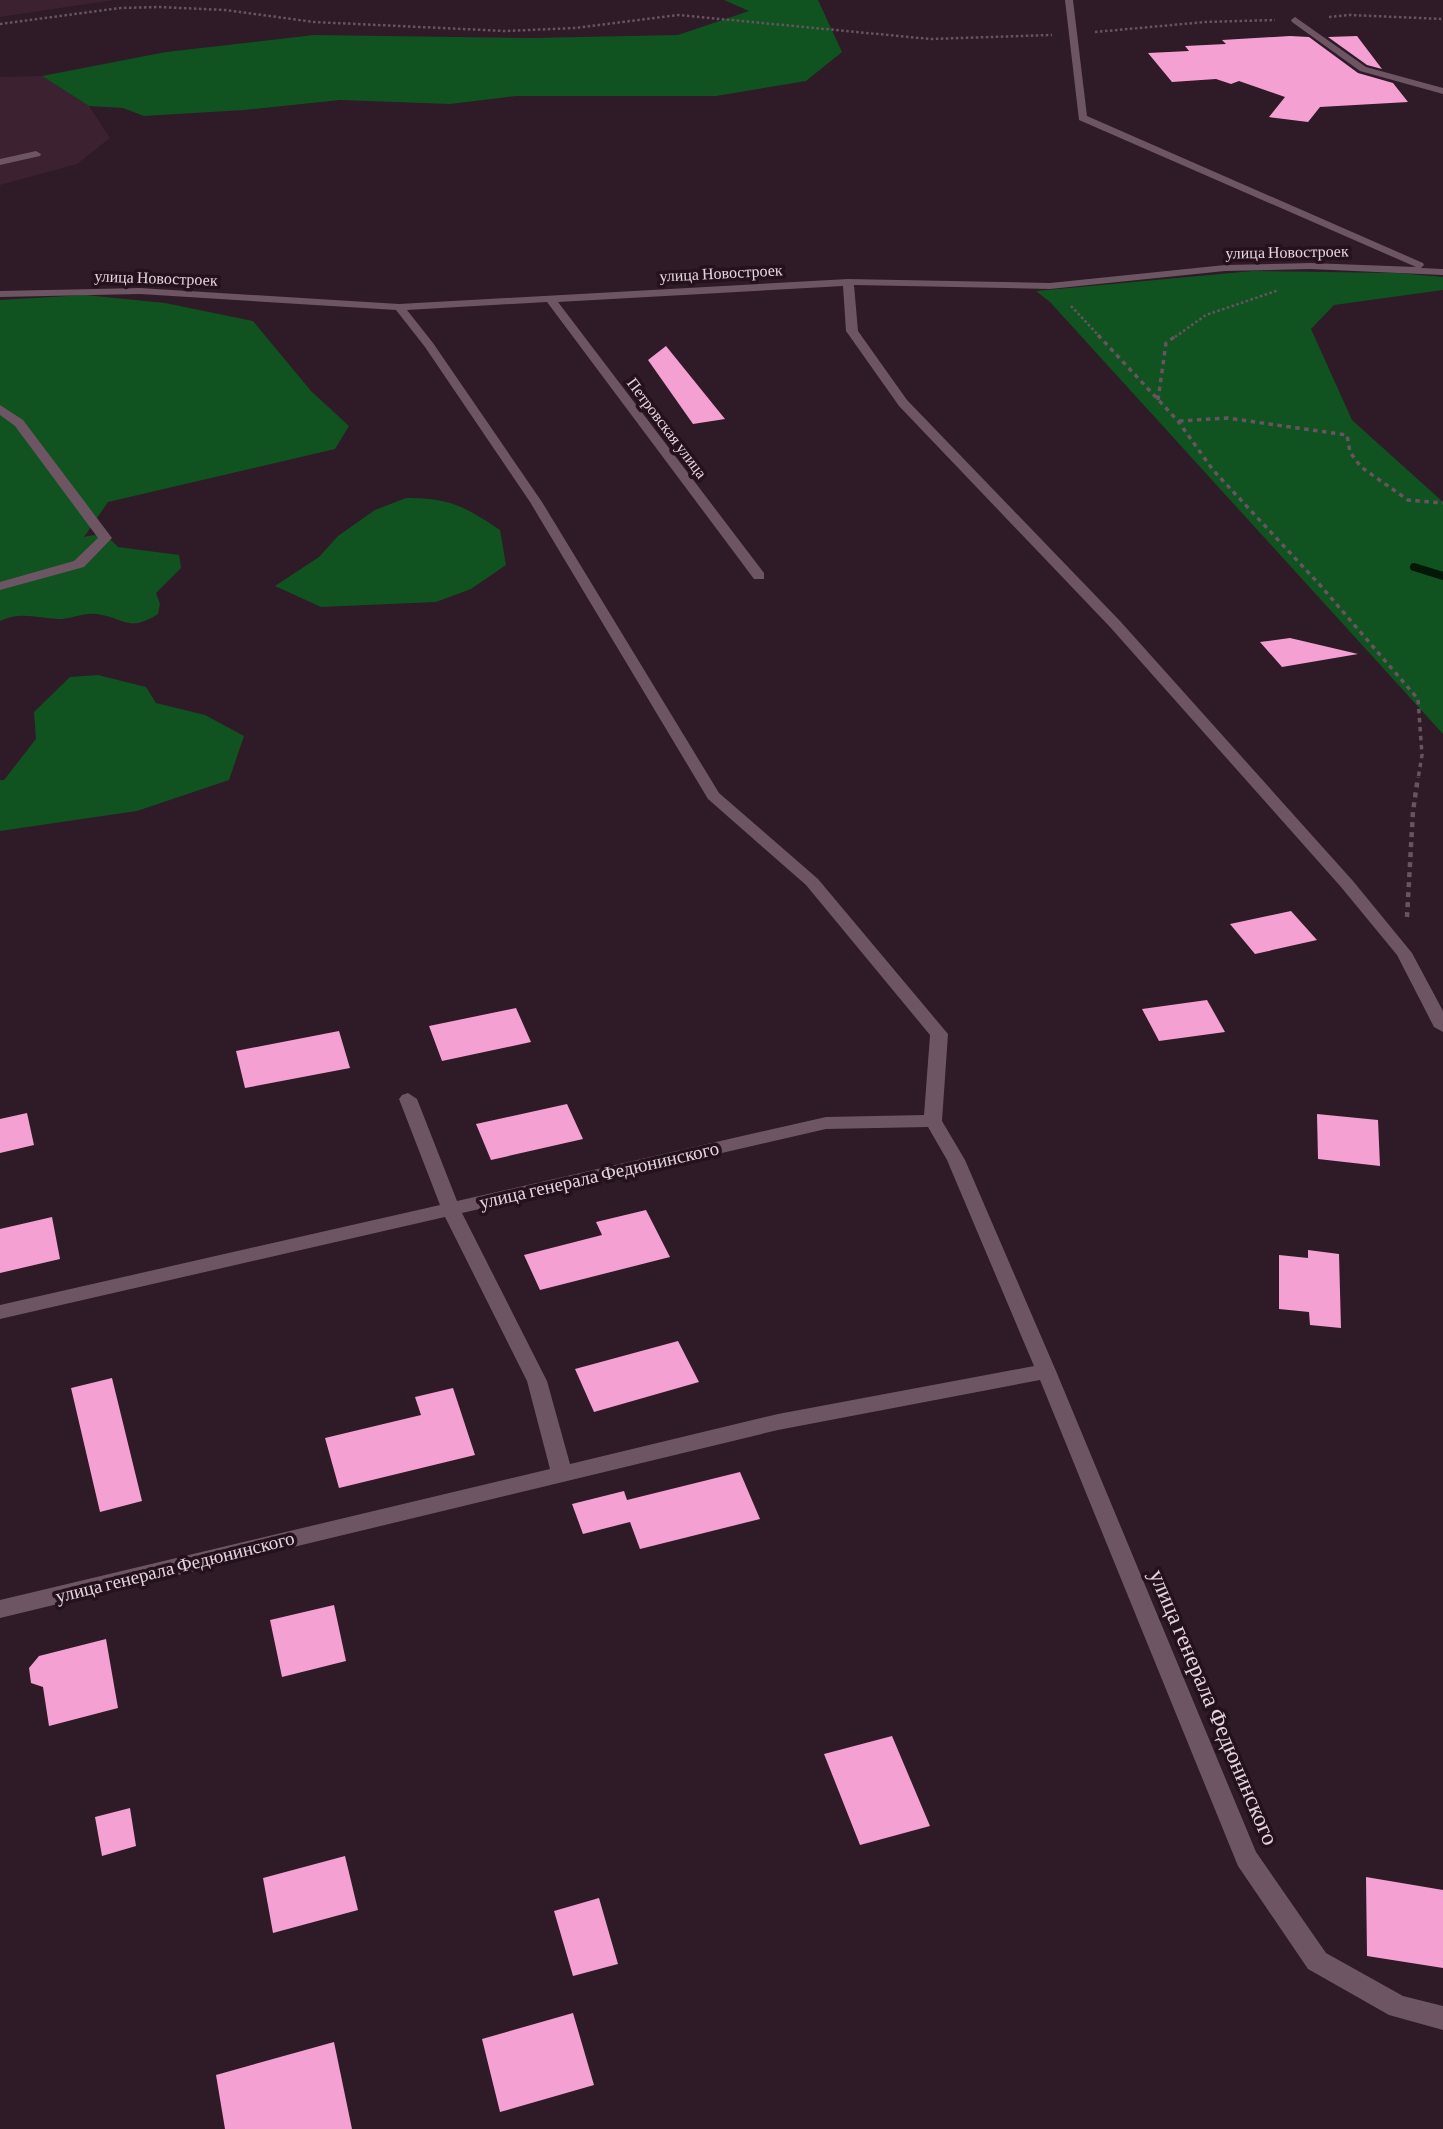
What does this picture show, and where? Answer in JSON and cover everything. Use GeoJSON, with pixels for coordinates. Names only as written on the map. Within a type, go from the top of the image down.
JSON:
{"type":"FeatureCollection","features":[{"type":"Feature","properties":{"kind":"street"},"geometry":{"type":"LineString","coordinates":[[1069,0],[1082,118],[1438,271]]}},
{"type":"Feature","properties":{"kind":"street"},"geometry":{"type":"LineString","coordinates":[[1295,20],[1363,69],[1443,91]]}},
{"type":"Feature","properties":{"kind":"street"},"geometry":{"type":"LineString","coordinates":[[0,162],[36,154]]}},
{"type":"Feature","properties":{"kind":"street","name":"улица Новостроек"},"geometry":{"type":"LineString","coordinates":[[0,294],[140,291],[399,307],[848,282],[1050,286],[1225,268],[1310,266],[1438,271]]}},
{"type":"Feature","properties":{"kind":"street"},"geometry":{"type":"LineString","coordinates":[[848,282],[852,331],[904,403],[1115,624],[1347,884],[1404,953],[1443,1027]]}},
{"type":"Feature","properties":{"kind":"street","name":"Петровская улица"},"geometry":{"type":"LineString","coordinates":[[550,299],[759,576]]}},
{"type":"Feature","properties":{"kind":"street"},"geometry":{"type":"LineString","coordinates":[[399,307],[429,345],[536,502],[713,796],[812,882],[939,1034],[933,1121]]}},
{"type":"Feature","properties":{"kind":"street"},"geometry":{"type":"LineString","coordinates":[[0,409],[19,423],[105,538],[79,564],[0,586]]}},
{"type":"Feature","properties":{"kind":"street"},"geometry":{"type":"LineString","coordinates":[[408,1099],[451,1209],[537,1381],[562,1474]]}},
{"type":"Feature","properties":{"kind":"street","name":"улица генерала Федюнинского"},"geometry":{"type":"LineString","coordinates":[[0,1312],[826,1123],[933,1121],[956,1160],[1046,1371],[1247,1858],[1317,1961],[1398,2007],[1443,2018]]}},
{"type":"Feature","properties":{"kind":"street","name":"улица генерала Федюнинского"},"geometry":{"type":"LineString","coordinates":[[0,1609],[778,1422],[1046,1371]]}},
{"type":"Feature","properties":{"kind":"path"},"geometry":{"type":"LineString","coordinates":[[0,24],[120,8],[159,7],[225,10],[314,22],[492,30],[576,28],[678,15],[930,39],[1073,34],[1205,22],[1295,20],[1350,15],[1443,19]]}},
{"type":"Feature","properties":{"kind":"path"},"geometry":{"type":"LineString","coordinates":[[1050,286],[1178,421],[1213,470],[1320,585],[1418,699],[1422,755],[1413,811],[1404,953]]}},
{"type":"Feature","properties":{"kind":"path"},"geometry":{"type":"LineString","coordinates":[[1158,401],[1166,343],[1206,316],[1283,289]]}},
{"type":"Feature","properties":{"kind":"path"},"geometry":{"type":"LineString","coordinates":[[1178,421],[1227,418],[1347,435],[1350,452],[1361,467],[1408,500],[1443,503]]}},
{"type":"Feature","properties":{"kind":"shaded area"},"geometry":{"type":"Polygon","coordinates":[[[0,0],[114,0],[0,17],[0,0]]]}},
{"type":"Feature","properties":{"kind":"shaded area"},"geometry":{"type":"Polygon","coordinates":[[[42,76],[89,106],[110,138],[77,164],[0,185],[0,77],[42,76]]]}},
{"type":"Feature","properties":{"kind":"green space"},"geometry":{"type":"Polygon","coordinates":[[[724,0],[818,0],[842,52],[806,81],[716,96],[516,96],[450,104],[340,100],[244,110],[144,116],[123,108],[89,106],[42,76],[166,52],[314,35],[533,38],[678,35],[749,11],[724,0]]]}},
{"type":"Feature","properties":{"kind":"green space"},"geometry":{"type":"Polygon","coordinates":[[[1253,271],[1397,273],[1443,277],[1443,290],[1334,305],[1311,329],[1352,420],[1443,502],[1443,734],[1050,302],[1036,291],[1253,271]]]}},
{"type":"Feature","properties":{"kind":"green space"},"geometry":{"type":"Polygon","coordinates":[[[85,295],[165,303],[253,321],[311,391],[349,426],[335,449],[108,502],[84,537],[94,535],[111,540],[118,547],[179,555],[181,568],[156,593],[160,604],[158,614],[148,620],[127,623],[92,614],[59,619],[21,616],[0,621],[0,300],[85,295]]]}},
{"type":"Feature","properties":{"kind":"green space"},"geometry":{"type":"Polygon","coordinates":[[[406,498],[456,505],[500,530],[506,565],[471,589],[436,602],[321,607],[275,586],[319,557],[338,536],[375,510],[406,498]]]}},
{"type":"Feature","properties":{"kind":"green space"},"geometry":{"type":"Polygon","coordinates":[[[98,675],[146,687],[156,703],[205,715],[244,736],[229,780],[137,811],[0,831],[0,780],[4,780],[36,739],[34,712],[70,677],[98,675]]]}},
{"type":"Feature","properties":{"kind":"building"},"geometry":{"type":"Polygon","coordinates":[[[1357,36],[1382,69],[1367,65],[1328,37],[1357,36]]]}},
{"type":"Feature","properties":{"kind":"building"},"geometry":{"type":"Polygon","coordinates":[[[1309,37],[1358,73],[1393,83],[1408,102],[1320,107],[1308,122],[1269,117],[1285,97],[1239,81],[1231,84],[1216,79],[1172,82],[1148,53],[1189,51],[1185,46],[1226,44],[1222,40],[1309,37]]]}},
{"type":"Feature","properties":{"kind":"building"},"geometry":{"type":"Polygon","coordinates":[[[666,346],[725,419],[693,424],[648,360],[666,346]]]}},
{"type":"Feature","properties":{"kind":"building"},"geometry":{"type":"Polygon","coordinates":[[[1290,638],[1358,654],[1282,667],[1260,642],[1290,638]]]}},
{"type":"Feature","properties":{"kind":"building"},"geometry":{"type":"Polygon","coordinates":[[[1291,911],[1317,940],[1255,954],[1230,924],[1291,911]]]}},
{"type":"Feature","properties":{"kind":"building"},"geometry":{"type":"Polygon","coordinates":[[[1207,1000],[1225,1032],[1159,1041],[1142,1009],[1207,1000]]]}},
{"type":"Feature","properties":{"kind":"building"},"geometry":{"type":"Polygon","coordinates":[[[516,1008],[531,1042],[442,1061],[429,1026],[516,1008]]]}},
{"type":"Feature","properties":{"kind":"building"},"geometry":{"type":"Polygon","coordinates":[[[339,1031],[350,1068],[245,1088],[236,1051],[339,1031]]]}},
{"type":"Feature","properties":{"kind":"building"},"geometry":{"type":"Polygon","coordinates":[[[567,1104],[583,1139],[491,1160],[476,1124],[567,1104]]]}},
{"type":"Feature","properties":{"kind":"building"},"geometry":{"type":"Polygon","coordinates":[[[27,1113],[34,1145],[0,1153],[0,1119],[27,1113]]]}},
{"type":"Feature","properties":{"kind":"building"},"geometry":{"type":"Polygon","coordinates":[[[1317,1114],[1378,1120],[1380,1166],[1318,1159],[1317,1114]]]}},
{"type":"Feature","properties":{"kind":"building"},"geometry":{"type":"Polygon","coordinates":[[[646,1210],[670,1257],[540,1290],[524,1255],[602,1235],[596,1222],[646,1210]]]}},
{"type":"Feature","properties":{"kind":"building"},"geometry":{"type":"Polygon","coordinates":[[[52,1217],[60,1259],[0,1273],[0,1229],[52,1217]]]}},
{"type":"Feature","properties":{"kind":"building"},"geometry":{"type":"Polygon","coordinates":[[[1308,1250],[1339,1254],[1341,1328],[1310,1325],[1309,1312],[1279,1309],[1279,1255],[1308,1258],[1308,1250]]]}},
{"type":"Feature","properties":{"kind":"building"},"geometry":{"type":"Polygon","coordinates":[[[678,1341],[699,1382],[594,1412],[575,1369],[678,1341]]]}},
{"type":"Feature","properties":{"kind":"building"},"geometry":{"type":"Polygon","coordinates":[[[112,1378],[142,1501],[100,1512],[71,1388],[112,1378]]]}},
{"type":"Feature","properties":{"kind":"building"},"geometry":{"type":"Polygon","coordinates":[[[453,1388],[475,1455],[339,1488],[325,1438],[421,1415],[415,1397],[453,1388]]]}},
{"type":"Feature","properties":{"kind":"building"},"geometry":{"type":"Polygon","coordinates":[[[740,1472],[760,1519],[640,1549],[630,1522],[583,1534],[572,1504],[624,1491],[627,1500],[740,1472]]]}},
{"type":"Feature","properties":{"kind":"building"},"geometry":{"type":"Polygon","coordinates":[[[334,1605],[346,1661],[282,1677],[270,1620],[334,1605]]]}},
{"type":"Feature","properties":{"kind":"building"},"geometry":{"type":"Polygon","coordinates":[[[106,1639],[118,1708],[49,1726],[43,1687],[31,1683],[29,1668],[39,1656],[106,1639]]]}},
{"type":"Feature","properties":{"kind":"building"},"geometry":{"type":"Polygon","coordinates":[[[892,1736],[930,1826],[860,1845],[824,1754],[892,1736]]]}},
{"type":"Feature","properties":{"kind":"building"},"geometry":{"type":"Polygon","coordinates":[[[130,1808],[136,1846],[102,1856],[95,1817],[130,1808]]]}},
{"type":"Feature","properties":{"kind":"building"},"geometry":{"type":"Polygon","coordinates":[[[345,1856],[358,1910],[273,1933],[263,1878],[345,1856]]]}},
{"type":"Feature","properties":{"kind":"building"},"geometry":{"type":"Polygon","coordinates":[[[1366,1877],[1443,1890],[1443,1968],[1367,1956],[1366,1877]]]}},
{"type":"Feature","properties":{"kind":"building"},"geometry":{"type":"Polygon","coordinates":[[[599,1898],[618,1964],[573,1976],[554,1911],[599,1898]]]}},
{"type":"Feature","properties":{"kind":"building"},"geometry":{"type":"Polygon","coordinates":[[[573,2013],[594,2085],[500,2112],[482,2039],[573,2013]]]}},
{"type":"Feature","properties":{"kind":"building"},"geometry":{"type":"Polygon","coordinates":[[[334,2042],[352,2129],[225,2129],[216,2075],[334,2042]]]}},
{"type":"Feature","properties":{"kind":"waterway"},"geometry":{"type":"LineString","coordinates":[[1414,567],[1443,576]]}}]}
